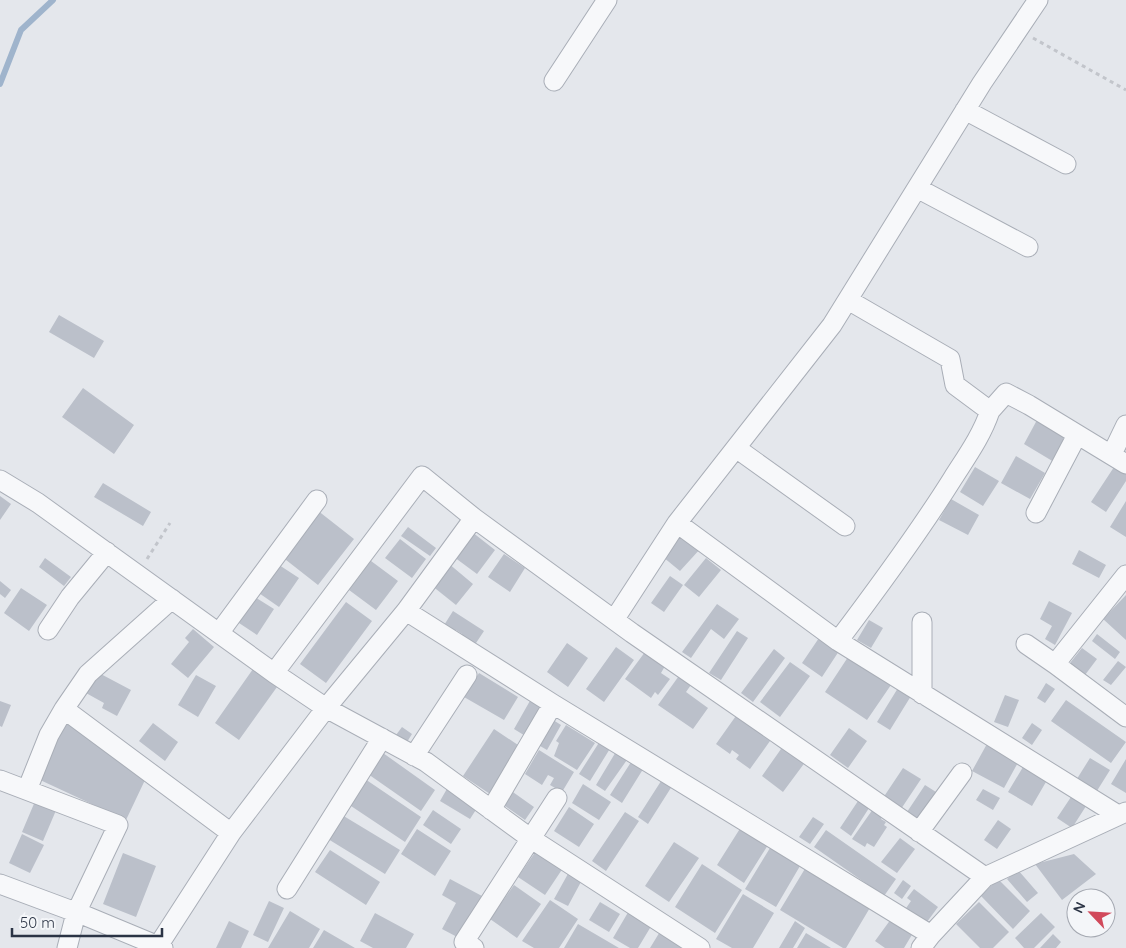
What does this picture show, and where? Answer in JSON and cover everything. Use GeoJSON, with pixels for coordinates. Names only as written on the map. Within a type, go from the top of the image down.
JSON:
{"type":"FeatureCollection","features":[{"type":"Feature","properties":{"kind":"street"},"geometry":{"type":"LineString","coordinates":[[554,81],[607,0]]}},
{"type":"Feature","properties":{"kind":"street"},"geometry":{"type":"LineString","coordinates":[[614,620],[677,523],[832,325],[965,110],[1038,0]]}},
{"type":"Feature","properties":{"kind":"street"},"geometry":{"type":"LineString","coordinates":[[965,110],[1066,164]]}},
{"type":"Feature","properties":{"kind":"street"},"geometry":{"type":"LineString","coordinates":[[917,188],[1028,247]]}},
{"type":"Feature","properties":{"kind":"street"},"geometry":{"type":"LineString","coordinates":[[848,300],[950,359],[956,385],[990,410]]}},
{"type":"Feature","properties":{"kind":"street"},"geometry":{"type":"LineString","coordinates":[[838,641],[939,501],[985,427],[990,410],[1006,393],[1119,459],[1126,426]]}},
{"type":"Feature","properties":{"kind":"street"},"geometry":{"type":"LineString","coordinates":[[1036,513],[1078,435]]}},
{"type":"Feature","properties":{"kind":"street"},"geometry":{"type":"LineString","coordinates":[[736,448],[845,526]]}},
{"type":"Feature","properties":{"kind":"street"},"geometry":{"type":"LineString","coordinates":[[274,673],[422,476],[474,518],[614,620],[985,877]]}},
{"type":"Feature","properties":{"kind":"street"},"geometry":{"type":"LineString","coordinates":[[0,480],[38,503],[274,673],[326,708],[426,762],[530,838],[700,948]]}},
{"type":"Feature","properties":{"kind":"street"},"geometry":{"type":"LineString","coordinates":[[219,633],[317,500]]}},
{"type":"Feature","properties":{"kind":"street"},"geometry":{"type":"LineString","coordinates":[[0,884],[76,912],[161,947],[232,833],[326,708],[406,611],[474,518]]}},
{"type":"Feature","properties":{"kind":"street"},"geometry":{"type":"LineString","coordinates":[[677,523],[838,641],[922,694],[1122,813]]}},
{"type":"Feature","properties":{"kind":"street"},"geometry":{"type":"LineString","coordinates":[[48,630],[70,597],[107,552]]}},
{"type":"Feature","properties":{"kind":"street"},"geometry":{"type":"LineString","coordinates":[[1055,664],[1126,575]]}},
{"type":"Feature","properties":{"kind":"street"},"geometry":{"type":"LineString","coordinates":[[27,790],[49,736],[64,709],[88,674],[172,599]]}},
{"type":"Feature","properties":{"kind":"street"},"geometry":{"type":"LineString","coordinates":[[406,611],[926,942],[985,877],[1122,813]]}},
{"type":"Feature","properties":{"kind":"street"},"geometry":{"type":"LineString","coordinates":[[922,622],[922,694]]}},
{"type":"Feature","properties":{"kind":"street"},"geometry":{"type":"LineString","coordinates":[[1026,644],[1126,717]]}},
{"type":"Feature","properties":{"kind":"street"},"geometry":{"type":"LineString","coordinates":[[414,756],[466,675]]}},
{"type":"Feature","properties":{"kind":"street"},"geometry":{"type":"LineString","coordinates":[[491,810],[553,704]]}},
{"type":"Feature","properties":{"kind":"street"},"geometry":{"type":"LineString","coordinates":[[64,709],[232,833]]}},
{"type":"Feature","properties":{"kind":"street"},"geometry":{"type":"LineString","coordinates":[[287,889],[382,738]]}},
{"type":"Feature","properties":{"kind":"street"},"geometry":{"type":"LineString","coordinates":[[919,832],[962,773]]}},
{"type":"Feature","properties":{"kind":"street"},"geometry":{"type":"LineString","coordinates":[[0,780],[118,825],[76,912],[67,948]]}},
{"type":"Feature","properties":{"kind":"street"},"geometry":{"type":"LineString","coordinates":[[474,948],[464,942],[557,798]]}},
{"type":"Feature","properties":{"kind":"path"},"geometry":{"type":"LineString","coordinates":[[1018,30],[1126,90]]}},
{"type":"Feature","properties":{"kind":"path"},"geometry":{"type":"LineString","coordinates":[[137,574],[170,524]]}},
{"type":"Feature","properties":{"kind":"building"},"geometry":{"type":"Polygon","coordinates":[[[59,315],[104,341],[94,358],[49,332],[59,315]]]}},
{"type":"Feature","properties":{"kind":"building"},"geometry":{"type":"Polygon","coordinates":[[[83,388],[134,425],[114,454],[62,417],[83,388]]]}},
{"type":"Feature","properties":{"kind":"building"},"geometry":{"type":"Polygon","coordinates":[[[1037,420],[1067,438],[1054,462],[1024,444],[1037,420]]]}},
{"type":"Feature","properties":{"kind":"building"},"geometry":{"type":"Polygon","coordinates":[[[1016,456],[1045,473],[1030,499],[1001,483],[1016,456]]]}},
{"type":"Feature","properties":{"kind":"building"},"geometry":{"type":"Polygon","coordinates":[[[1116,464],[1126,470],[1126,481],[1106,512],[1091,502],[1116,464]]]}},
{"type":"Feature","properties":{"kind":"building"},"geometry":{"type":"Polygon","coordinates":[[[975,467],[999,481],[983,506],[960,492],[975,467]]]}},
{"type":"Feature","properties":{"kind":"building"},"geometry":{"type":"Polygon","coordinates":[[[103,483],[151,512],[143,526],[94,497],[103,483]]]}},
{"type":"Feature","properties":{"kind":"building"},"geometry":{"type":"Polygon","coordinates":[[[0,496],[11,504],[0,520],[0,496]]]}},
{"type":"Feature","properties":{"kind":"building"},"geometry":{"type":"Polygon","coordinates":[[[951,499],[979,515],[968,535],[939,520],[951,499]]]}},
{"type":"Feature","properties":{"kind":"building"},"geometry":{"type":"Polygon","coordinates":[[[1126,501],[1126,537],[1110,527],[1126,501]]]}},
{"type":"Feature","properties":{"kind":"building"},"geometry":{"type":"Polygon","coordinates":[[[317,510],[354,539],[318,585],[281,556],[317,510]]]}},
{"type":"Feature","properties":{"kind":"building"},"geometry":{"type":"Polygon","coordinates":[[[408,527],[436,548],[430,556],[401,536],[408,527]]]}},
{"type":"Feature","properties":{"kind":"building"},"geometry":{"type":"Polygon","coordinates":[[[472,532],[495,550],[477,574],[454,557],[472,532]]]}},
{"type":"Feature","properties":{"kind":"building"},"geometry":{"type":"Polygon","coordinates":[[[683,533],[701,548],[680,571],[663,557],[683,533]]]}},
{"type":"Feature","properties":{"kind":"building"},"geometry":{"type":"Polygon","coordinates":[[[400,539],[426,559],[412,578],[385,558],[400,539]]]}},
{"type":"Feature","properties":{"kind":"building"},"geometry":{"type":"Polygon","coordinates":[[[1079,550],[1106,565],[1099,578],[1072,564],[1079,550]]]}},
{"type":"Feature","properties":{"kind":"building"},"geometry":{"type":"Polygon","coordinates":[[[504,554],[525,568],[510,592],[488,577],[504,554]]]}},
{"type":"Feature","properties":{"kind":"building"},"geometry":{"type":"Polygon","coordinates":[[[45,558],[71,577],[64,586],[39,567],[45,558]]]}},
{"type":"Feature","properties":{"kind":"building"},"geometry":{"type":"Polygon","coordinates":[[[367,558],[398,581],[376,610],[345,587],[367,558]]]}},
{"type":"Feature","properties":{"kind":"building"},"geometry":{"type":"Polygon","coordinates":[[[706,558],[721,570],[699,597],[684,585],[706,558]]]}},
{"type":"Feature","properties":{"kind":"building"},"geometry":{"type":"Polygon","coordinates":[[[276,563],[299,578],[279,607],[256,591],[276,563]]]}},
{"type":"Feature","properties":{"kind":"building"},"geometry":{"type":"Polygon","coordinates":[[[448,563],[473,584],[456,605],[431,585],[448,563]]]}},
{"type":"Feature","properties":{"kind":"building"},"geometry":{"type":"Polygon","coordinates":[[[670,576],[683,585],[664,612],[651,603],[670,576]]]}},
{"type":"Feature","properties":{"kind":"building"},"geometry":{"type":"Polygon","coordinates":[[[0,581],[11,590],[5,598],[0,594],[0,581]]]}},
{"type":"Feature","properties":{"kind":"building"},"geometry":{"type":"Polygon","coordinates":[[[21,588],[47,605],[29,631],[4,613],[21,588]]]}},
{"type":"Feature","properties":{"kind":"building"},"geometry":{"type":"Polygon","coordinates":[[[1126,595],[1126,640],[1103,619],[1126,595]]]}},
{"type":"Feature","properties":{"kind":"building"},"geometry":{"type":"Polygon","coordinates":[[[253,596],[274,609],[257,635],[236,621],[253,596]]]}},
{"type":"Feature","properties":{"kind":"building"},"geometry":{"type":"Polygon","coordinates":[[[1049,601],[1072,613],[1055,645],[1045,639],[1052,626],[1040,619],[1049,601]]]}},
{"type":"Feature","properties":{"kind":"building"},"geometry":{"type":"Polygon","coordinates":[[[346,602],[372,621],[326,683],[300,664],[346,602]]]}},
{"type":"Feature","properties":{"kind":"building"},"geometry":{"type":"Polygon","coordinates":[[[717,604],[739,619],[724,639],[711,629],[691,658],[682,652],[717,604]]]}},
{"type":"Feature","properties":{"kind":"building"},"geometry":{"type":"Polygon","coordinates":[[[453,611],[484,631],[472,649],[457,640],[462,634],[456,630],[452,637],[441,630],[453,611]]]}},
{"type":"Feature","properties":{"kind":"building"},"geometry":{"type":"Polygon","coordinates":[[[869,620],[883,628],[871,648],[857,640],[869,620]]]}},
{"type":"Feature","properties":{"kind":"building"},"geometry":{"type":"Polygon","coordinates":[[[193,629],[214,647],[188,678],[171,664],[189,642],[185,638],[193,629]]]}},
{"type":"Feature","properties":{"kind":"building"},"geometry":{"type":"Polygon","coordinates":[[[737,631],[748,638],[721,680],[709,673],[737,631]]]}},
{"type":"Feature","properties":{"kind":"building"},"geometry":{"type":"Polygon","coordinates":[[[1097,634],[1120,652],[1115,659],[1092,641],[1097,634]]]}},
{"type":"Feature","properties":{"kind":"building"},"geometry":{"type":"Polygon","coordinates":[[[821,635],[841,648],[822,677],[802,663],[821,635]]]}},
{"type":"Feature","properties":{"kind":"building"},"geometry":{"type":"Polygon","coordinates":[[[567,643],[588,658],[568,687],[547,672],[567,643]]]}},
{"type":"Feature","properties":{"kind":"building"},"geometry":{"type":"Polygon","coordinates":[[[616,647],[634,660],[604,702],[586,689],[616,647]]]}},
{"type":"Feature","properties":{"kind":"building"},"geometry":{"type":"Polygon","coordinates":[[[1082,648],[1097,659],[1085,675],[1070,663],[1082,648]]]}},
{"type":"Feature","properties":{"kind":"building"},"geometry":{"type":"Polygon","coordinates":[[[774,649],[785,658],[753,702],[741,693],[774,649]]]}},
{"type":"Feature","properties":{"kind":"building"},"geometry":{"type":"Polygon","coordinates":[[[645,652],[665,666],[661,673],[670,679],[658,695],[655,692],[651,698],[625,679],[645,652]]]}},
{"type":"Feature","properties":{"kind":"building"},"geometry":{"type":"Polygon","coordinates":[[[850,654],[893,682],[867,720],[825,692],[850,654]]]}},
{"type":"Feature","properties":{"kind":"building"},"geometry":{"type":"Polygon","coordinates":[[[1118,661],[1126,667],[1111,685],[1103,680],[1118,661]]]}},
{"type":"Feature","properties":{"kind":"building"},"geometry":{"type":"Polygon","coordinates":[[[790,662],[810,676],[780,717],[760,702],[790,662]]]}},
{"type":"Feature","properties":{"kind":"building"},"geometry":{"type":"Polygon","coordinates":[[[253,669],[277,687],[239,740],[215,723],[253,669]]]}},
{"type":"Feature","properties":{"kind":"building"},"geometry":{"type":"Polygon","coordinates":[[[97,672],[131,690],[117,716],[102,708],[104,703],[86,693],[97,672]]]}},
{"type":"Feature","properties":{"kind":"building"},"geometry":{"type":"Polygon","coordinates":[[[479,673],[518,697],[504,720],[464,697],[479,673]]]}},
{"type":"Feature","properties":{"kind":"building"},"geometry":{"type":"Polygon","coordinates":[[[681,673],[693,682],[686,692],[708,708],[693,729],[658,705],[681,673]]]}},
{"type":"Feature","properties":{"kind":"building"},"geometry":{"type":"Polygon","coordinates":[[[196,675],[216,686],[198,717],[178,705],[196,675]]]}},
{"type":"Feature","properties":{"kind":"building"},"geometry":{"type":"Polygon","coordinates":[[[1046,683],[1055,689],[1045,703],[1037,698],[1046,683]]]}},
{"type":"Feature","properties":{"kind":"building"},"geometry":{"type":"Polygon","coordinates":[[[898,688],[911,696],[890,730],[877,722],[898,688]]]}},
{"type":"Feature","properties":{"kind":"building"},"geometry":{"type":"Polygon","coordinates":[[[1005,695],[1019,700],[1008,727],[994,722],[1005,695]]]}},
{"type":"Feature","properties":{"kind":"building"},"geometry":{"type":"Polygon","coordinates":[[[531,699],[544,707],[527,737],[514,729],[531,699]]]}},
{"type":"Feature","properties":{"kind":"building"},"geometry":{"type":"Polygon","coordinates":[[[1066,700],[1126,742],[1111,763],[1051,721],[1066,700]]]}},
{"type":"Feature","properties":{"kind":"building"},"geometry":{"type":"Polygon","coordinates":[[[0,701],[11,705],[2,727],[0,726],[0,701]]]}},
{"type":"Feature","properties":{"kind":"building"},"geometry":{"type":"Polygon","coordinates":[[[738,713],[806,761],[783,792],[762,776],[781,749],[770,741],[750,769],[736,759],[739,755],[732,750],[730,754],[716,744],[738,713]]]}},
{"type":"Feature","properties":{"kind":"building"},"geometry":{"type":"Polygon","coordinates":[[[68,717],[145,780],[126,820],[38,779],[68,717]]]}},
{"type":"Feature","properties":{"kind":"building"},"geometry":{"type":"Polygon","coordinates":[[[550,718],[561,725],[547,750],[535,743],[550,718]]]}},
{"type":"Feature","properties":{"kind":"building"},"geometry":{"type":"Polygon","coordinates":[[[153,723],[178,742],[165,761],[139,741],[153,723]]]}},
{"type":"Feature","properties":{"kind":"building"},"geometry":{"type":"Polygon","coordinates":[[[1032,723],[1042,730],[1032,745],[1022,738],[1032,723]]]}},
{"type":"Feature","properties":{"kind":"building"},"geometry":{"type":"Polygon","coordinates":[[[566,725],[595,743],[577,770],[554,756],[559,743],[556,741],[566,725]]]}},
{"type":"Feature","properties":{"kind":"building"},"geometry":{"type":"Polygon","coordinates":[[[402,727],[412,734],[407,742],[396,735],[402,727]]]}},
{"type":"Feature","properties":{"kind":"building"},"geometry":{"type":"Polygon","coordinates":[[[849,728],[867,741],[848,768],[830,755],[849,728]]]}},
{"type":"Feature","properties":{"kind":"building"},"geometry":{"type":"Polygon","coordinates":[[[494,729],[521,747],[490,794],[463,776],[494,729]]]}},
{"type":"Feature","properties":{"kind":"building"},"geometry":{"type":"Polygon","coordinates":[[[600,741],[611,747],[590,781],[579,774],[600,741]]]}},
{"type":"Feature","properties":{"kind":"building"},"geometry":{"type":"Polygon","coordinates":[[[988,742],[1020,759],[1004,788],[972,771],[988,742]]]}},
{"type":"Feature","properties":{"kind":"building"},"geometry":{"type":"Polygon","coordinates":[[[539,750],[574,772],[562,792],[550,785],[554,778],[548,775],[542,785],[525,774],[539,750]]]}},
{"type":"Feature","properties":{"kind":"building"},"geometry":{"type":"Polygon","coordinates":[[[617,750],[629,757],[605,791],[596,785],[617,750]]]}},
{"type":"Feature","properties":{"kind":"building"},"geometry":{"type":"Polygon","coordinates":[[[383,753],[435,790],[421,811],[368,774],[383,753]]]}},
{"type":"Feature","properties":{"kind":"building"},"geometry":{"type":"Polygon","coordinates":[[[1090,758],[1110,770],[1095,794],[1075,782],[1090,758]]]}},
{"type":"Feature","properties":{"kind":"building"},"geometry":{"type":"Polygon","coordinates":[[[633,759],[645,766],[622,803],[610,795],[633,759]]]}},
{"type":"Feature","properties":{"kind":"building"},"geometry":{"type":"Polygon","coordinates":[[[1126,759],[1126,793],[1111,784],[1126,759]]]}},
{"type":"Feature","properties":{"kind":"building"},"geometry":{"type":"Polygon","coordinates":[[[1026,762],[1050,775],[1032,806],[1008,792],[1026,762]]]}},
{"type":"Feature","properties":{"kind":"building"},"geometry":{"type":"Polygon","coordinates":[[[903,768],[921,779],[901,809],[883,798],[903,768]]]}},
{"type":"Feature","properties":{"kind":"building"},"geometry":{"type":"Polygon","coordinates":[[[663,778],[674,783],[648,824],[638,817],[663,778]]]}},
{"type":"Feature","properties":{"kind":"building"},"geometry":{"type":"Polygon","coordinates":[[[365,779],[421,817],[405,842],[348,804],[365,779]]]}},
{"type":"Feature","properties":{"kind":"building"},"geometry":{"type":"Polygon","coordinates":[[[583,784],[611,802],[599,820],[572,803],[583,784]]]}},
{"type":"Feature","properties":{"kind":"building"},"geometry":{"type":"Polygon","coordinates":[[[925,785],[936,792],[926,807],[923,822],[907,812],[925,785]]]}},
{"type":"Feature","properties":{"kind":"building"},"geometry":{"type":"Polygon","coordinates":[[[448,787],[479,805],[470,819],[440,801],[448,787]]]}},
{"type":"Feature","properties":{"kind":"building"},"geometry":{"type":"Polygon","coordinates":[[[983,789],[1000,798],[993,810],[976,800],[983,789]]]}},
{"type":"Feature","properties":{"kind":"building"},"geometry":{"type":"Polygon","coordinates":[[[510,790],[534,807],[525,820],[501,803],[510,790]]]}},
{"type":"Feature","properties":{"kind":"building"},"geometry":{"type":"Polygon","coordinates":[[[1073,794],[1088,803],[1072,828],[1057,818],[1073,794]]]}},
{"type":"Feature","properties":{"kind":"building"},"geometry":{"type":"Polygon","coordinates":[[[36,799],[57,808],[43,841],[22,832],[36,799]]]}},
{"type":"Feature","properties":{"kind":"building"},"geometry":{"type":"Polygon","coordinates":[[[858,801],[869,808],[851,836],[840,828],[858,801]]]}},
{"type":"Feature","properties":{"kind":"building"},"geometry":{"type":"Polygon","coordinates":[[[569,807],[594,824],[579,847],[554,831],[569,807]]]}},
{"type":"Feature","properties":{"kind":"building"},"geometry":{"type":"Polygon","coordinates":[[[873,809],[883,815],[881,819],[886,822],[884,825],[887,827],[874,847],[867,843],[865,847],[852,839],[873,809]]]}},
{"type":"Feature","properties":{"kind":"building"},"geometry":{"type":"Polygon","coordinates":[[[433,810],[461,829],[451,844],[423,825],[433,810]]]}},
{"type":"Feature","properties":{"kind":"building"},"geometry":{"type":"Polygon","coordinates":[[[625,812],[639,821],[606,871],[592,861],[625,812]]]}},
{"type":"Feature","properties":{"kind":"building"},"geometry":{"type":"Polygon","coordinates":[[[342,815],[400,850],[385,874],[328,839],[342,815]]]}},
{"type":"Feature","properties":{"kind":"building"},"geometry":{"type":"Polygon","coordinates":[[[813,817],[824,824],[810,844],[799,837],[813,817]]]}},
{"type":"Feature","properties":{"kind":"building"},"geometry":{"type":"Polygon","coordinates":[[[998,820],[1011,829],[997,849],[984,840],[998,820]]]}},
{"type":"Feature","properties":{"kind":"building"},"geometry":{"type":"Polygon","coordinates":[[[741,827],[768,845],[744,883],[717,865],[741,827]]]}},
{"type":"Feature","properties":{"kind":"building"},"geometry":{"type":"Polygon","coordinates":[[[417,829],[451,851],[435,876],[401,854],[417,829]]]}},
{"type":"Feature","properties":{"kind":"building"},"geometry":{"type":"Polygon","coordinates":[[[826,830],[896,879],[884,896],[814,847],[826,830]]]}},
{"type":"Feature","properties":{"kind":"building"},"geometry":{"type":"Polygon","coordinates":[[[22,834],[44,845],[30,873],[9,863],[22,834]]]}},
{"type":"Feature","properties":{"kind":"building"},"geometry":{"type":"Polygon","coordinates":[[[900,838],[915,849],[897,873],[881,862],[900,838]]]}},
{"type":"Feature","properties":{"kind":"building"},"geometry":{"type":"Polygon","coordinates":[[[674,842],[699,858],[669,902],[645,886],[674,842]]]}},
{"type":"Feature","properties":{"kind":"building"},"geometry":{"type":"Polygon","coordinates":[[[770,848],[800,866],[776,907],[745,889],[770,848]]]}},
{"type":"Feature","properties":{"kind":"building"},"geometry":{"type":"Polygon","coordinates":[[[330,850],[380,882],[366,905],[315,872],[330,850]]]}},
{"type":"Feature","properties":{"kind":"building"},"geometry":{"type":"Polygon","coordinates":[[[536,851],[563,868],[545,895],[518,877],[536,851]]]}},
{"type":"Feature","properties":{"kind":"building"},"geometry":{"type":"Polygon","coordinates":[[[123,853],[156,866],[136,917],[103,904],[123,853]]]}},
{"type":"Feature","properties":{"kind":"building"},"geometry":{"type":"Polygon","coordinates":[[[1074,854],[1096,874],[1078,888],[1066,888],[1066,897],[1062,900],[1035,864],[1074,854]]]}},
{"type":"Feature","properties":{"kind":"building"},"geometry":{"type":"Polygon","coordinates":[[[702,864],[742,890],[715,933],[675,907],[702,864]]]}},
{"type":"Feature","properties":{"kind":"building"},"geometry":{"type":"Polygon","coordinates":[[[806,867],[871,906],[846,948],[780,910],[806,867]]]}},
{"type":"Feature","properties":{"kind":"building"},"geometry":{"type":"Polygon","coordinates":[[[1018,870],[1038,893],[1027,902],[1007,879],[1018,870]]]}},
{"type":"Feature","properties":{"kind":"building"},"geometry":{"type":"Polygon","coordinates":[[[569,872],[582,880],[568,906],[554,899],[569,872]]]}},
{"type":"Feature","properties":{"kind":"building"},"geometry":{"type":"Polygon","coordinates":[[[450,879],[482,896],[461,939],[442,929],[456,903],[442,895],[450,879]]]}},
{"type":"Feature","properties":{"kind":"building"},"geometry":{"type":"Polygon","coordinates":[[[998,879],[1030,911],[1013,929],[981,896],[998,879]]]}},
{"type":"Feature","properties":{"kind":"building"},"geometry":{"type":"Polygon","coordinates":[[[903,880],[911,886],[902,899],[894,893],[903,880]]]}},
{"type":"Feature","properties":{"kind":"building"},"geometry":{"type":"Polygon","coordinates":[[[514,885],[541,904],[517,938],[490,919],[514,885]]]}},
{"type":"Feature","properties":{"kind":"building"},"geometry":{"type":"Polygon","coordinates":[[[914,889],[938,907],[924,926],[904,911],[911,901],[907,898],[914,889]]]}},
{"type":"Feature","properties":{"kind":"building"},"geometry":{"type":"Polygon","coordinates":[[[743,894],[774,913],[753,948],[732,948],[716,939],[743,894]]]}},
{"type":"Feature","properties":{"kind":"building"},"geometry":{"type":"Polygon","coordinates":[[[550,900],[578,919],[559,948],[534,948],[522,941],[550,900]]]}},
{"type":"Feature","properties":{"kind":"building"},"geometry":{"type":"Polygon","coordinates":[[[269,901],[284,908],[268,942],[253,935],[269,901]]]}},
{"type":"Feature","properties":{"kind":"building"},"geometry":{"type":"Polygon","coordinates":[[[600,902],[620,914],[609,932],[589,920],[600,902]]]}},
{"type":"Feature","properties":{"kind":"building"},"geometry":{"type":"Polygon","coordinates":[[[979,902],[1009,932],[993,948],[980,948],[956,924],[979,902]]]}},
{"type":"Feature","properties":{"kind":"building"},"geometry":{"type":"Polygon","coordinates":[[[630,909],[653,923],[638,948],[630,948],[613,938],[630,909]]]}},
{"type":"Feature","properties":{"kind":"building"},"geometry":{"type":"Polygon","coordinates":[[[290,911],[320,929],[309,948],[268,948],[290,911]]]}},
{"type":"Feature","properties":{"kind":"building"},"geometry":{"type":"Polygon","coordinates":[[[375,913],[414,934],[406,948],[373,948],[360,941],[375,913]]]}},
{"type":"Feature","properties":{"kind":"building"},"geometry":{"type":"Polygon","coordinates":[[[1041,913],[1055,927],[1034,948],[1024,948],[1015,938],[1041,913]]]}},
{"type":"Feature","properties":{"kind":"building"},"geometry":{"type":"Polygon","coordinates":[[[891,919],[913,933],[904,948],[885,948],[875,941],[891,919]]]}},
{"type":"Feature","properties":{"kind":"building"},"geometry":{"type":"Polygon","coordinates":[[[229,921],[249,931],[241,948],[216,948],[229,921]]]}},
{"type":"Feature","properties":{"kind":"building"},"geometry":{"type":"Polygon","coordinates":[[[795,921],[805,928],[793,948],[779,948],[795,921]]]}},
{"type":"Feature","properties":{"kind":"building"},"geometry":{"type":"Polygon","coordinates":[[[578,924],[619,948],[564,948],[578,924]]]}},
{"type":"Feature","properties":{"kind":"building"},"geometry":{"type":"Polygon","coordinates":[[[324,930],[355,948],[313,948],[324,930]]]}},
{"type":"Feature","properties":{"kind":"building"},"geometry":{"type":"Polygon","coordinates":[[[661,930],[691,948],[650,948],[661,930]]]}},
{"type":"Feature","properties":{"kind":"building"},"geometry":{"type":"Polygon","coordinates":[[[806,933],[831,948],[797,948],[806,933]]]}},
{"type":"Feature","properties":{"kind":"building"},"geometry":{"type":"Polygon","coordinates":[[[1053,934],[1061,942],[1056,948],[1040,948],[1053,934]]]}},
{"type":"Feature","properties":{"kind":"waterway"},"geometry":{"type":"LineString","coordinates":[[0,84],[21,30],[53,0]]}}]}
